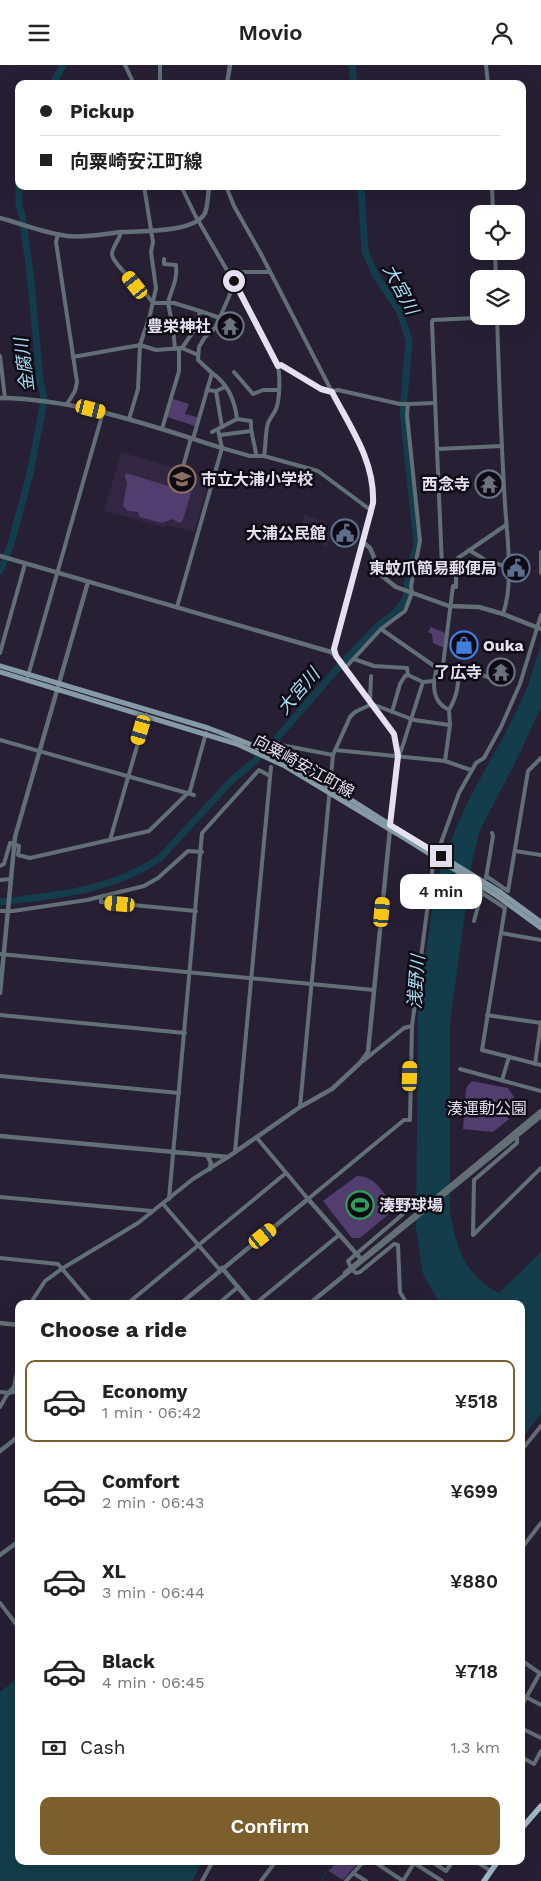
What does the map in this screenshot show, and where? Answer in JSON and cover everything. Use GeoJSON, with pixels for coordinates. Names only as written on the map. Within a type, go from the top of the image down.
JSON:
{"type":"FeatureCollection","features":[{"type":"Feature","properties":{"kind":"main road","name":"向粟崎安江町線"},"geometry":{"type":"LineString","coordinates":[[0,666],[58,687],[238,742]]}},
{"type":"Feature","properties":{"kind":"main road","name":"向粟崎安江町線"},"geometry":{"type":"LineString","coordinates":[[0,671],[208,728],[270,756],[330,790],[541,922]]}},
{"type":"Feature","properties":{"kind":"main road","name":"向粟崎安江町線"},"geometry":{"type":"LineString","coordinates":[[499,894],[541,928]]}},
{"type":"Feature","properties":{"kind":"main road"},"geometry":{"type":"LineString","coordinates":[[525,1824],[541,1806]]}},
{"type":"Feature","properties":{"kind":"main road"},"geometry":{"type":"LineString","coordinates":[[484,1881],[495,1865]]}},
{"type":"Feature","properties":{"kind":"street"},"geometry":{"type":"LineString","coordinates":[[125,65],[132,80]]}},
{"type":"Feature","properties":{"kind":"street"},"geometry":{"type":"LineString","coordinates":[[160,65],[160,80]]}},
{"type":"Feature","properties":{"kind":"street"},"geometry":{"type":"LineString","coordinates":[[228,80],[230,65]]}},
{"type":"Feature","properties":{"kind":"street"},"geometry":{"type":"LineString","coordinates":[[486,65],[488,80]]}},
{"type":"Feature","properties":{"kind":"street"},"geometry":{"type":"LineString","coordinates":[[129,419],[138,389],[140,345],[153,303],[156,282],[145,190]]}},
{"type":"Feature","properties":{"kind":"street"},"geometry":{"type":"LineString","coordinates":[[183,190],[278,366],[280,374],[279,398],[276,411],[268,423],[264,456]]}},
{"type":"Feature","properties":{"kind":"street"},"geometry":{"type":"LineString","coordinates":[[0,218],[58,234],[89,236],[172,229],[199,219],[205,213],[208,190]]}},
{"type":"Feature","properties":{"kind":"street"},"geometry":{"type":"LineString","coordinates":[[228,190],[234,206],[371,470],[374,495],[372,511],[334,643],[337,657]]}},
{"type":"Feature","properties":{"kind":"street"},"geometry":{"type":"LineString","coordinates":[[492,190],[493,205]]}},
{"type":"Feature","properties":{"kind":"street"},"geometry":{"type":"LineString","coordinates":[[121,232],[112,255],[135,285],[149,295],[153,303]]}},
{"type":"Feature","properties":{"kind":"street"},"geometry":{"type":"LineString","coordinates":[[58,234],[56,242],[77,382],[75,391],[68,404]]}},
{"type":"Feature","properties":{"kind":"street"},"geometry":{"type":"LineString","coordinates":[[162,429],[179,371],[179,349],[168,303],[174,290],[177,273],[176,265],[164,264],[164,259]]}},
{"type":"Feature","properties":{"kind":"street"},"geometry":{"type":"LineString","coordinates":[[228,272],[269,272]]}},
{"type":"Feature","properties":{"kind":"street"},"geometry":{"type":"LineString","coordinates":[[228,272],[230,294],[215,329],[205,337],[200,347],[198,360],[225,387],[236,404],[237,419]]}},
{"type":"Feature","properties":{"kind":"street"},"geometry":{"type":"LineString","coordinates":[[153,303],[174,303],[220,318]]}},
{"type":"Feature","properties":{"kind":"street"},"geometry":{"type":"LineString","coordinates":[[179,349],[194,332],[200,311]]}},
{"type":"Feature","properties":{"kind":"street"},"geometry":{"type":"LineString","coordinates":[[442,566],[431,325],[433,320],[470,318]]}},
{"type":"Feature","properties":{"kind":"street"},"geometry":{"type":"LineString","coordinates":[[497,325],[508,567],[508,596],[503,614]]}},
{"type":"Feature","properties":{"kind":"street"},"geometry":{"type":"LineString","coordinates":[[73,357],[140,345],[156,350],[179,349],[198,355]]}},
{"type":"Feature","properties":{"kind":"street"},"geometry":{"type":"LineString","coordinates":[[0,356],[2,398],[59,402],[104,412],[250,456],[264,456],[318,471],[372,511]]}},
{"type":"Feature","properties":{"kind":"street"},"geometry":{"type":"LineString","coordinates":[[278,366],[281,365],[321,389],[332,392],[338,390],[400,404],[435,403]]}},
{"type":"Feature","properties":{"kind":"street"},"geometry":{"type":"LineString","coordinates":[[234,372],[253,394],[263,390],[278,390]]}},
{"type":"Feature","properties":{"kind":"street"},"geometry":{"type":"LineString","coordinates":[[182,467],[212,373]]}},
{"type":"Feature","properties":{"kind":"street"},"geometry":{"type":"LineString","coordinates":[[207,390],[216,391],[225,387]]}},
{"type":"Feature","properties":{"kind":"street"},"geometry":{"type":"LineString","coordinates":[[177,607],[222,448],[216,391]]}},
{"type":"Feature","properties":{"kind":"street"},"geometry":{"type":"LineString","coordinates":[[346,667],[381,629],[405,611],[412,593],[411,586],[419,547],[419,532],[407,415],[408,404]]}},
{"type":"Feature","properties":{"kind":"street"},"geometry":{"type":"LineString","coordinates":[[28,676],[104,412]]}},
{"type":"Feature","properties":{"kind":"street"},"geometry":{"type":"LineString","coordinates":[[212,432],[237,419],[251,421],[250,431],[256,455]]}},
{"type":"Feature","properties":{"kind":"street"},"geometry":{"type":"LineString","coordinates":[[220,435],[250,431]]}},
{"type":"Feature","properties":{"kind":"street"},"geometry":{"type":"LineString","coordinates":[[437,449],[502,446]]}},
{"type":"Feature","properties":{"kind":"street"},"geometry":{"type":"LineString","coordinates":[[443,665],[449,606],[453,586],[456,587],[456,563],[458,558],[506,525]]}},
{"type":"Feature","properties":{"kind":"street"},"geometry":{"type":"LineString","coordinates":[[363,542],[370,548],[378,569],[386,580],[396,587],[449,606],[479,607],[539,628]]}},
{"type":"Feature","properties":{"kind":"street"},"geometry":{"type":"LineString","coordinates":[[469,550],[487,561],[508,567]]}},
{"type":"Feature","properties":{"kind":"street"},"geometry":{"type":"LineString","coordinates":[[541,552],[541,573]]}},
{"type":"Feature","properties":{"kind":"street"},"geometry":{"type":"LineString","coordinates":[[0,557],[331,652],[346,667],[394,734],[398,756],[368,1051],[360,1063]]}},
{"type":"Feature","properties":{"kind":"street"},"geometry":{"type":"LineString","coordinates":[[416,566],[442,566],[456,563]]}},
{"type":"Feature","properties":{"kind":"street"},"geometry":{"type":"LineString","coordinates":[[0,653],[25,564]]}},
{"type":"Feature","properties":{"kind":"street"},"geometry":{"type":"LineString","coordinates":[[0,993],[2,954],[14,844],[88,582]]}},
{"type":"Feature","properties":{"kind":"street"},"geometry":{"type":"LineString","coordinates":[[185,1300],[404,1120],[410,1120],[412,1026],[433,865],[459,793],[476,763],[484,758],[501,727],[525,672],[539,628],[541,615]]}},
{"type":"Feature","properties":{"kind":"street"},"geometry":{"type":"LineString","coordinates":[[381,629],[437,668]]}},
{"type":"Feature","properties":{"kind":"street"},"geometry":{"type":"LineString","coordinates":[[354,659],[374,666],[407,668],[408,675]]}},
{"type":"Feature","properties":{"kind":"street"},"geometry":{"type":"LineString","coordinates":[[450,710],[442,707],[437,699],[433,681],[437,668],[443,665],[488,677]]}},
{"type":"Feature","properties":{"kind":"street"},"geometry":{"type":"LineString","coordinates":[[445,761],[450,710],[459,685],[458,669]]}},
{"type":"Feature","properties":{"kind":"street"},"geometry":{"type":"LineString","coordinates":[[408,675],[423,682],[433,681]]}},
{"type":"Feature","properties":{"kind":"street"},"geometry":{"type":"LineString","coordinates":[[392,711],[400,684],[405,676],[408,675]]}},
{"type":"Feature","properties":{"kind":"street"},"geometry":{"type":"LineString","coordinates":[[371,676],[371,702]]}},
{"type":"Feature","properties":{"kind":"street"},"geometry":{"type":"LineString","coordinates":[[398,756],[423,682]]}},
{"type":"Feature","properties":{"kind":"street"},"geometry":{"type":"LineString","coordinates":[[371,702],[410,718],[450,725]]}},
{"type":"Feature","properties":{"kind":"street"},"geometry":{"type":"LineString","coordinates":[[300,1107],[333,755],[350,717],[371,702]]}},
{"type":"Feature","properties":{"kind":"street"},"geometry":{"type":"LineString","coordinates":[[110,840],[146,715]]}},
{"type":"Feature","properties":{"kind":"street"},"geometry":{"type":"LineString","coordinates":[[0,865],[4,865],[10,843],[19,846],[18,855],[30,858],[149,831],[190,791],[206,733]]}},
{"type":"Feature","properties":{"kind":"street"},"geometry":{"type":"LineString","coordinates":[[0,740],[194,795]]}},
{"type":"Feature","properties":{"kind":"street"},"geometry":{"type":"LineString","coordinates":[[278,753],[282,745],[333,755]]}},
{"type":"Feature","properties":{"kind":"street"},"geometry":{"type":"LineString","coordinates":[[335,750],[445,761],[471,771]]}},
{"type":"Feature","properties":{"kind":"street"},"geometry":{"type":"LineString","coordinates":[[486,876],[508,891],[528,771],[540,759]]}},
{"type":"Feature","properties":{"kind":"street"},"geometry":{"type":"LineString","coordinates":[[235,1152],[271,767]]}},
{"type":"Feature","properties":{"kind":"street"},"geometry":{"type":"LineString","coordinates":[[169,1199],[202,852],[202,833],[259,770],[270,775]]}},
{"type":"Feature","properties":{"kind":"street"},"geometry":{"type":"LineString","coordinates":[[474,921],[486,876],[492,833]]}},
{"type":"Feature","properties":{"kind":"street"},"geometry":{"type":"LineString","coordinates":[[0,911],[101,897],[144,886],[158,878],[188,851],[202,852]]}},
{"type":"Feature","properties":{"kind":"street"},"geometry":{"type":"LineString","coordinates":[[514,851],[541,855]]}},
{"type":"Feature","properties":{"kind":"street"},"geometry":{"type":"LineString","coordinates":[[0,880],[10,879]]}},
{"type":"Feature","properties":{"kind":"street"},"geometry":{"type":"LineString","coordinates":[[482,893],[506,908],[482,1050],[541,1065]]}},
{"type":"Feature","properties":{"kind":"street"},"geometry":{"type":"LineString","coordinates":[[101,897],[101,902],[196,911]]}},
{"type":"Feature","properties":{"kind":"street"},"geometry":{"type":"LineString","coordinates":[[501,933],[541,939]]}},
{"type":"Feature","properties":{"kind":"street"},"geometry":{"type":"LineString","coordinates":[[2,954],[374,990]]}},
{"type":"Feature","properties":{"kind":"street"},"geometry":{"type":"LineString","coordinates":[[0,1015],[185,1033]]}},
{"type":"Feature","properties":{"kind":"street"},"geometry":{"type":"LineString","coordinates":[[487,1015],[541,1023],[535,1063]]}},
{"type":"Feature","properties":{"kind":"street"},"geometry":{"type":"LineString","coordinates":[[33,1300],[45,1281],[63,1268],[138,1223],[193,1179],[257,1139],[300,1107],[332,1089],[360,1063],[404,1028],[412,1026]]}},
{"type":"Feature","properties":{"kind":"street"},"geometry":{"type":"LineString","coordinates":[[502,1080],[508,1057]]}},
{"type":"Feature","properties":{"kind":"street"},"geometry":{"type":"LineString","coordinates":[[460,1069],[541,1091]]}},
{"type":"Feature","properties":{"kind":"street"},"geometry":{"type":"LineString","coordinates":[[0,1076],[179,1093]]}},
{"type":"Feature","properties":{"kind":"street"},"geometry":{"type":"LineString","coordinates":[[454,1185],[541,1111]]}},
{"type":"Feature","properties":{"kind":"street"},"geometry":{"type":"LineString","coordinates":[[314,1300],[541,1116]]}},
{"type":"Feature","properties":{"kind":"street"},"geometry":{"type":"LineString","coordinates":[[0,1136],[228,1157]]}},
{"type":"Feature","properties":{"kind":"street"},"geometry":{"type":"LineString","coordinates":[[517,1136],[517,1143],[474,1180],[473,1235],[541,1168]]}},
{"type":"Feature","properties":{"kind":"street"},"geometry":{"type":"LineString","coordinates":[[257,1139],[362,1260]]}},
{"type":"Feature","properties":{"kind":"street"},"geometry":{"type":"LineString","coordinates":[[207,1155],[211,1163],[210,1169]]}},
{"type":"Feature","properties":{"kind":"street"},"geometry":{"type":"LineString","coordinates":[[132,1300],[286,1173]]}},
{"type":"Feature","properties":{"kind":"street"},"geometry":{"type":"LineString","coordinates":[[0,1197],[152,1211]]}},
{"type":"Feature","properties":{"kind":"street"},"geometry":{"type":"LineString","coordinates":[[163,1204],[249,1300]]}},
{"type":"Feature","properties":{"kind":"street"},"geometry":{"type":"LineString","coordinates":[[403,1214],[348,1261],[351,1269],[356,1273],[360,1272],[394,1244],[398,1245],[400,1292],[405,1300]]}},
{"type":"Feature","properties":{"kind":"street"},"geometry":{"type":"LineString","coordinates":[[258,1300],[339,1235]]}},
{"type":"Feature","properties":{"kind":"street"},"geometry":{"type":"LineString","coordinates":[[0,1258],[58,1264],[89,1300]]}},
{"type":"Feature","properties":{"kind":"street"},"geometry":{"type":"LineString","coordinates":[[223,1300],[238,1287]]}},
{"type":"Feature","properties":{"kind":"street"},"geometry":{"type":"LineString","coordinates":[[0,1323],[15,1325]]}},
{"type":"Feature","properties":{"kind":"street"},"geometry":{"type":"LineString","coordinates":[[0,1407],[14,1387],[15,1382]]}},
{"type":"Feature","properties":{"kind":"street"},"geometry":{"type":"LineString","coordinates":[[0,1392],[15,1392]]}},
{"type":"Feature","properties":{"kind":"street"},"geometry":{"type":"LineString","coordinates":[[525,1446],[541,1425]]}},
{"type":"Feature","properties":{"kind":"street"},"geometry":{"type":"LineString","coordinates":[[0,1451],[15,1439]]}},
{"type":"Feature","properties":{"kind":"street"},"geometry":{"type":"LineString","coordinates":[[525,1544],[541,1523]]}},
{"type":"Feature","properties":{"kind":"street"},"geometry":{"type":"LineString","coordinates":[[0,1555],[15,1544]]}},
{"type":"Feature","properties":{"kind":"street"},"geometry":{"type":"LineString","coordinates":[[0,1603],[15,1623]]}},
{"type":"Feature","properties":{"kind":"street"},"geometry":{"type":"LineString","coordinates":[[525,1663],[540,1674],[526,1697],[541,1705]]}},
{"type":"Feature","properties":{"kind":"street"},"geometry":{"type":"LineString","coordinates":[[525,1730],[541,1738]]}},
{"type":"Feature","properties":{"kind":"street"},"geometry":{"type":"LineString","coordinates":[[525,1759],[534,1764],[541,1751]]}},
{"type":"Feature","properties":{"kind":"street"},"geometry":{"type":"LineString","coordinates":[[202,1881],[211,1865]]}},
{"type":"Feature","properties":{"kind":"street"},"geometry":{"type":"LineString","coordinates":[[261,1881],[273,1865]]}},
{"type":"Feature","properties":{"kind":"street"},"geometry":{"type":"LineString","coordinates":[[346,1881],[360,1865]]}},
{"type":"Feature","properties":{"kind":"street"},"geometry":{"type":"LineString","coordinates":[[379,1865],[403,1881],[411,1865]]}},
{"type":"Feature","properties":{"kind":"street"},"geometry":{"type":"LineString","coordinates":[[417,1865],[442,1881]]}},
{"type":"Feature","properties":{"kind":"street"},"geometry":{"type":"LineString","coordinates":[[437,1865],[446,1871],[450,1865]]}},
{"type":"Feature","properties":{"kind":"street"},"geometry":{"type":"LineString","coordinates":[[481,1865],[490,1871]]}},
{"type":"Feature","properties":{"kind":"street"},"geometry":{"type":"LineString","coordinates":[[353,1873],[366,1881]]}},
{"type":"Feature","properties":{"kind":"shaded area"},"geometry":{"type":"Polygon","coordinates":[[[121,452],[210,478],[194,532],[168,525],[164,527],[104,511],[121,452]]]}},
{"type":"Feature","properties":{"kind":"shaded area"},"geometry":{"type":"Polygon","coordinates":[[[304,515],[327,522],[327,532],[331,534],[328,545],[325,547],[321,543],[298,536],[304,515]]]}},
{"type":"Feature","properties":{"kind":"green space"},"geometry":{"type":"Polygon","coordinates":[[[173,399],[189,404],[185,414],[197,417],[195,426],[167,417],[173,399]]]}},
{"type":"Feature","properties":{"kind":"green space"},"geometry":{"type":"Polygon","coordinates":[[[126,473],[191,493],[183,520],[180,523],[172,519],[162,523],[140,517],[138,512],[128,511],[123,506],[127,483],[126,473]]]}},
{"type":"Feature","properties":{"kind":"green space"},"geometry":{"type":"Polygon","coordinates":[[[431,627],[445,633],[444,648],[433,643],[432,634],[428,632],[431,627]]]}},
{"type":"Feature","properties":{"kind":"green space","name":"湊運動公園"},"geometry":{"type":"Polygon","coordinates":[[[472,1081],[508,1088],[514,1097],[509,1119],[493,1132],[463,1129],[466,1088],[472,1081]]]}},
{"type":"Feature","properties":{"kind":"green space","name":"湊野球場"},"geometry":{"type":"Polygon","coordinates":[[[357,1176],[370,1179],[375,1183],[395,1209],[360,1238],[352,1238],[323,1201],[357,1176]]]}},
{"type":"Feature","properties":{"kind":"green space"},"geometry":{"type":"Polygon","coordinates":[[[334,1865],[356,1865],[343,1880],[329,1871],[334,1865]]]}},
{"type":"Feature","properties":{"kind":"water"},"geometry":{"type":"Polygon","coordinates":[[[541,643],[541,707],[519,755],[480,830],[472,861],[450,1023],[450,1211],[459,1248],[477,1278],[499,1293],[541,1252],[541,1413],[525,1435],[525,1300],[438,1300],[423,1274],[416,1230],[418,1012],[437,880],[468,801],[509,726],[528,686],[541,643]]]}},
{"type":"Feature","properties":{"kind":"water"},"geometry":{"type":"Polygon","coordinates":[[[15,1680],[15,1865],[201,1865],[192,1881],[0,1881],[0,1692],[15,1680]]]}},
{"type":"Feature","properties":{"kind":"waterway","name":"金腐川"},"geometry":{"type":"LineString","coordinates":[[55,80],[63,65]]}},
{"type":"Feature","properties":{"kind":"waterway","name":"大宮川"},"geometry":{"type":"LineString","coordinates":[[352,65],[354,80]]}},
{"type":"Feature","properties":{"kind":"waterway","name":"金腐川"},"geometry":{"type":"LineString","coordinates":[[0,571],[10,547],[30,474],[44,397],[40,380],[30,272],[19,206],[19,190]]}},
{"type":"Feature","properties":{"kind":"waterway","name":"大宮川"},"geometry":{"type":"LineString","coordinates":[[0,902],[84,890],[124,877],[161,857],[231,781],[270,746],[337,669],[378,626],[396,612],[406,598],[408,580],[417,544],[403,410],[409,341],[400,312],[375,274],[365,251],[361,190]]}},
{"type":"Feature","properties":{"kind":"waterway"},"geometry":{"type":"LineString","coordinates":[[525,1672],[527,1669],[530,1670]]}},
{"type":"Feature","properties":{"kind":"waterway"},"geometry":{"type":"LineString","coordinates":[[322,1881],[333,1865]]}},
{"type":"Feature","properties":{"kind":"place","name":"豊栄神社"},"geometry":{"type":"Point","coordinates":[230,326]}},
{"type":"Feature","properties":{"kind":"place","name":"市立大浦小学校"},"geometry":{"type":"Point","coordinates":[182,479]}},
{"type":"Feature","properties":{"kind":"place","name":"西念寺"},"geometry":{"type":"Point","coordinates":[489,484]}},
{"type":"Feature","properties":{"kind":"place","name":"大浦公民館"},"geometry":{"type":"Point","coordinates":[345,533]}},
{"type":"Feature","properties":{"kind":"place","name":"東蚊爪簡易郵便局"},"geometry":{"type":"Point","coordinates":[516,568]}},
{"type":"Feature","properties":{"kind":"place","name":"Ouka"},"geometry":{"type":"Point","coordinates":[464,645]}},
{"type":"Feature","properties":{"kind":"place","name":"了広寺"},"geometry":{"type":"Point","coordinates":[501,672]}},
{"type":"Feature","properties":{"kind":"place","name":"湊野球場"},"geometry":{"type":"Point","coordinates":[360,1205]}},
{"type":"Feature","properties":{"kind":"route"},"geometry":{"type":"LineString","coordinates":[[234,281],[278,366],[281,365],[321,389],[332,392],[371,470],[373,503],[369,523],[334,643],[334,649],[336,656],[394,734],[398,756],[390,825],[441,856]]}},
{"type":"Feature","properties":{"kind":"water label","name":"浅野川"},"geometry":{"type":"Point","coordinates":[416,982]}}]}
